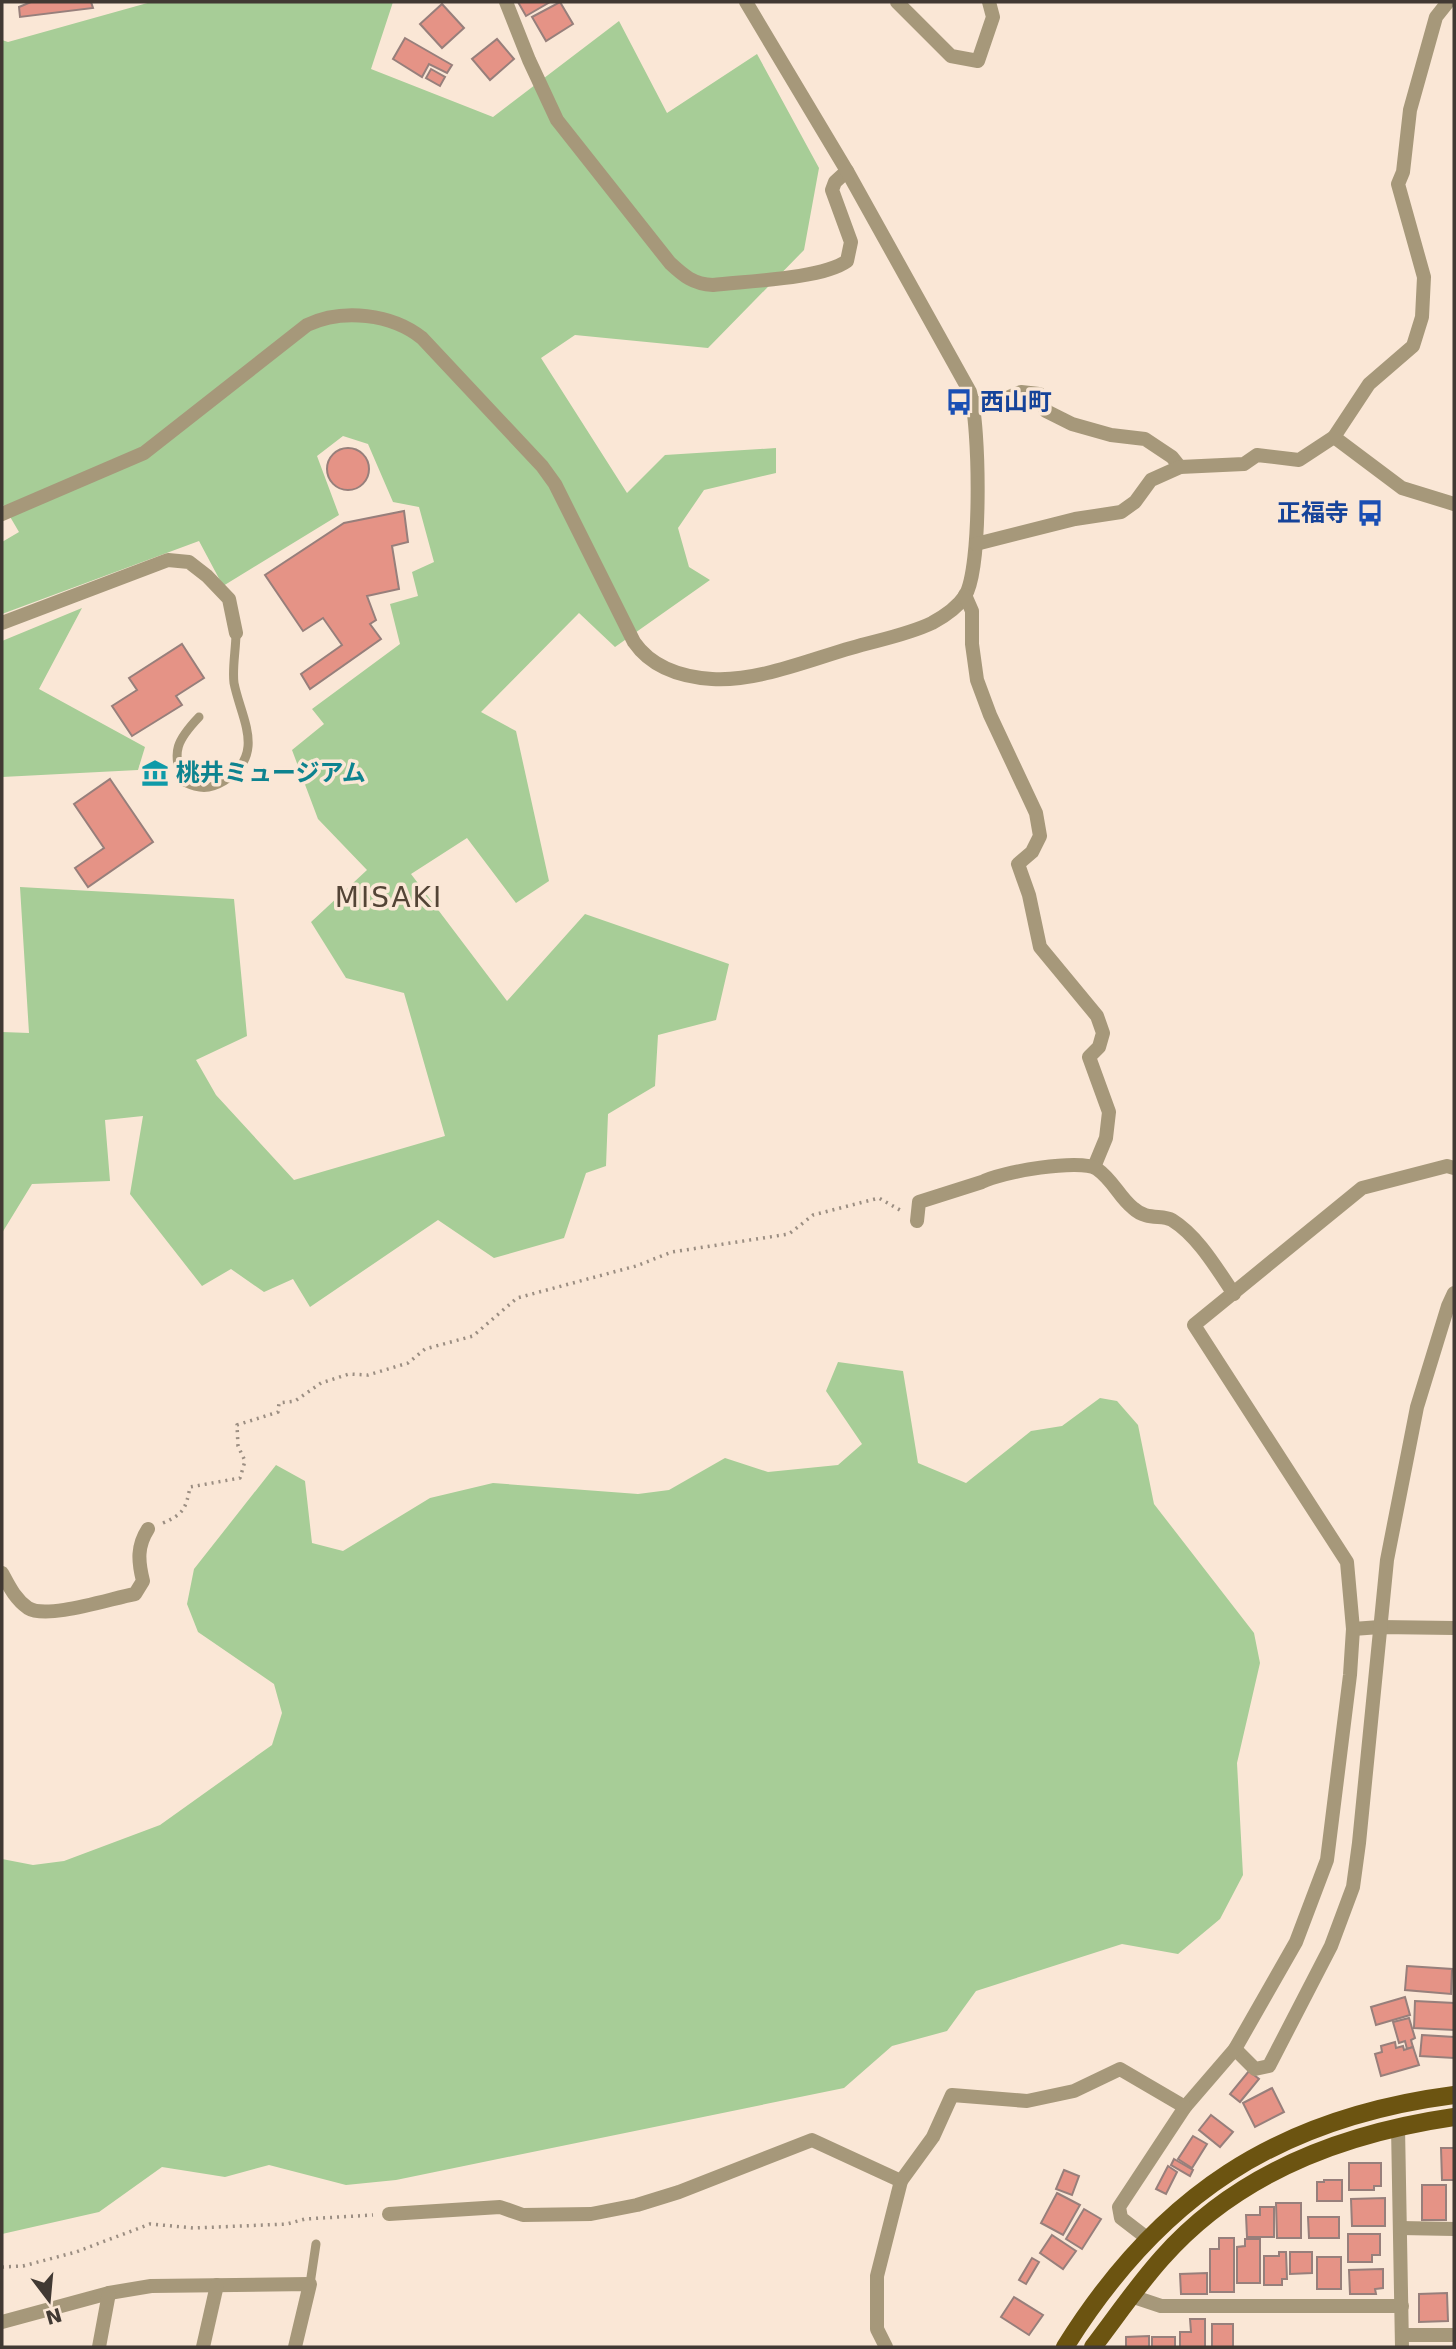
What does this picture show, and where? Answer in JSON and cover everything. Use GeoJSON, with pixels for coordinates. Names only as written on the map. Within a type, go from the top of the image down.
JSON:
{"type":"FeatureCollection","features":[{"type":"Feature","properties":{"kind":"main road"},"geometry":{"type":"LineString","coordinates":[[1065,2347],[1095,2301],[1147,2238],[1212,2182],[1278,2144],[1317,2127],[1396,2103],[1454,2095]]}},
{"type":"Feature","properties":{"kind":"main road"},"geometry":{"type":"LineString","coordinates":[[1093,2347],[1162,2258],[1223,2202],[1253,2182],[1283,2165],[1331,2146],[1398,2127],[1454,2118]]}},
{"type":"Feature","properties":{"kind":"street"},"geometry":{"type":"LineString","coordinates":[[506,2],[557,120],[670,263],[687,279],[702,285],[713,285],[818,273],[838,267],[847,261],[851,242],[832,190],[835,182],[847,171]]}},
{"type":"Feature","properties":{"kind":"street"},"geometry":{"type":"LineString","coordinates":[[2,514],[144,453],[307,325],[328,317],[362,316],[398,323],[410,328],[422,338],[542,466],[555,484],[634,642],[650,660],[663,668],[710,679],[756,675],[918,629],[945,615],[965,596],[974,570],[976,425],[973,403],[964,378],[847,171],[746,2]]}},
{"type":"Feature","properties":{"kind":"street"},"geometry":{"type":"LineString","coordinates":[[897,2],[951,56],[978,61],[993,17],[989,2]]}},
{"type":"Feature","properties":{"kind":"street"},"geometry":{"type":"LineString","coordinates":[[976,544],[1074,519],[1121,512],[1135,502],[1150,480],[1180,467],[1244,464],[1257,455],[1300,460],[1334,437],[1369,384],[1413,346],[1422,317],[1424,277],[1398,184],[1403,172],[1410,110],[1436,17],[1448,2]]}},
{"type":"Feature","properties":{"kind":"street"},"geometry":{"type":"LineString","coordinates":[[973,403],[995,403],[1021,392],[1040,394],[1046,411],[1072,424],[1111,435],[1145,439],[1172,457],[1180,467]]}},
{"type":"Feature","properties":{"kind":"street"},"geometry":{"type":"LineString","coordinates":[[1334,437],[1402,488],[1454,504]]}},
{"type":"Feature","properties":{"kind":"street"},"geometry":{"type":"LineString","coordinates":[[2,623],[168,560],[188,562],[207,576],[229,599],[236,634]]}},
{"type":"Feature","properties":{"kind":"street"},"geometry":{"type":"LineString","coordinates":[[965,596],[972,611],[972,644],[977,680],[990,715],[1036,813],[1040,836],[1032,852],[1018,864],[1029,895],[1034,930],[1040,947],[1097,1016],[1103,1033],[1099,1047],[1089,1057],[1109,1112],[1106,1138],[1094,1167]]}},
{"type":"Feature","properties":{"kind":"street"},"geometry":{"type":"LineString","coordinates":[[917,1221],[919,1202],[992,1177],[1014,1171],[1067,1166],[1094,1167],[1115,1185],[1132,1208],[1149,1218],[1171,1219],[1203,1249],[1234,1294]]}},
{"type":"Feature","properties":{"kind":"street"},"geometry":{"type":"LineString","coordinates":[[1147,2238],[1121,2218],[1119,2207],[1185,2107],[1235,2049],[1296,1942],[1327,1860],[1350,1675],[1353,1629],[1347,1562],[1194,1325],[1362,1188],[1447,1166],[1454,1168]]}},
{"type":"Feature","properties":{"kind":"street"},"geometry":{"type":"LineString","coordinates":[[1235,2049],[1255,2069],[1269,2066],[1331,1946],[1353,1887],[1387,1560],[1417,1407],[1454,1293]]}},
{"type":"Feature","properties":{"kind":"street"},"geometry":{"type":"LineString","coordinates":[[2,1573],[13,1593],[29,1609],[49,1612],[135,1594],[143,1581],[138,1562],[142,1539],[148,1529]]}},
{"type":"Feature","properties":{"kind":"street"},"geometry":{"type":"LineString","coordinates":[[1353,1629],[1454,1629]]}},
{"type":"Feature","properties":{"kind":"street"},"geometry":{"type":"LineString","coordinates":[[886,2347],[877,2329],[877,2276],[901,2181],[933,2137],[952,2095],[1027,2101],[1074,2091],[1120,2069],[1185,2107]]}},
{"type":"Feature","properties":{"kind":"street"},"geometry":{"type":"LineString","coordinates":[[1398,2127],[1402,2341],[1454,2334]]}},
{"type":"Feature","properties":{"kind":"street"},"geometry":{"type":"LineString","coordinates":[[389,2214],[499,2207],[523,2215],[592,2214],[637,2205],[679,2192],[812,2140],[901,2181]]}},
{"type":"Feature","properties":{"kind":"street"},"geometry":{"type":"LineString","coordinates":[[1401,2228],[1454,2229]]}},
{"type":"Feature","properties":{"kind":"street"},"geometry":{"type":"LineString","coordinates":[[2,2322],[109,2293],[151,2286],[310,2284],[295,2347]]}},
{"type":"Feature","properties":{"kind":"street"},"geometry":{"type":"LineString","coordinates":[[203,2347],[217,2285]]}},
{"type":"Feature","properties":{"kind":"street"},"geometry":{"type":"LineString","coordinates":[[99,2347],[109,2293]]}},
{"type":"Feature","properties":{"kind":"street"},"geometry":{"type":"LineString","coordinates":[[1131,2296],[1161,2306],[1402,2306]]}},
{"type":"Feature","properties":{"kind":"lane"},"geometry":{"type":"LineString","coordinates":[[199,717],[185,731],[176,748],[178,770],[184,782],[199,789],[221,783],[240,770],[248,750],[246,720],[234,681],[236,634]]}},
{"type":"Feature","properties":{"kind":"lane"},"geometry":{"type":"LineString","coordinates":[[310,2284],[316,2244]]}},
{"type":"Feature","properties":{"kind":"path"},"geometry":{"type":"LineString","coordinates":[[148,1529],[176,1518],[187,1507],[190,1487],[240,1478],[245,1461],[238,1446],[237,1425],[278,1412],[279,1403],[295,1401],[321,1382],[349,1374],[368,1375],[408,1363],[425,1349],[472,1336],[517,1298],[636,1266],[672,1252],[789,1234],[813,1215],[879,1198],[917,1221]]}},
{"type":"Feature","properties":{"kind":"path"},"geometry":{"type":"LineString","coordinates":[[2,2267],[23,2266],[76,2252],[150,2224],[194,2228],[287,2224],[305,2219],[389,2214]]}},
{"type":"Feature","properties":{"kind":"green space"},"geometry":{"type":"Polygon","coordinates":[[[151,2],[393,2],[371,69],[493,117],[619,21],[667,113],[757,54],[819,168],[804,250],[708,348],[575,335],[541,358],[627,493],[665,455],[776,448],[776,473],[704,490],[678,528],[689,567],[710,580],[615,647],[579,613],[481,712],[516,731],[549,881],[516,903],[467,838],[411,874],[507,1001],[585,914],[729,964],[716,1020],[658,1035],[655,1086],[608,1114],[606,1166],[586,1173],[564,1238],[494,1258],[438,1220],[310,1307],[293,1279],[264,1292],[231,1269],[202,1286],[130,1194],[143,1116],[105,1120],[110,1181],[32,1184],[2,1233],[2,1032],[29,1033],[20,887],[234,899],[247,1036],[196,1060],[216,1095],[294,1180],[445,1136],[404,993],[346,978],[311,922],[367,870],[318,819],[292,750],[324,724],[312,709],[400,644],[390,604],[418,596],[412,572],[434,562],[419,507],[393,502],[368,444],[343,436],[317,456],[339,515],[223,586],[199,541],[2,614],[2,542],[19,532],[2,503],[2,40],[8,42],[151,2]]]}},
{"type":"Feature","properties":{"kind":"green space"},"geometry":{"type":"Polygon","coordinates":[[[82,608],[39,689],[145,747],[138,770],[2,777],[2,641],[82,608]]]}},
{"type":"Feature","properties":{"kind":"green space"},"geometry":{"type":"Polygon","coordinates":[[[838,1362],[903,1371],[918,1463],[966,1483],[1031,1431],[1062,1426],[1100,1398],[1117,1401],[1138,1425],[1154,1504],[1254,1633],[1260,1663],[1237,1763],[1243,1875],[1220,1919],[1178,1954],[1122,1944],[976,1991],[947,2031],[892,2046],[844,2088],[396,2180],[346,2185],[269,2165],[225,2177],[162,2167],[99,2212],[2,2234],[2,1859],[33,1865],[64,1861],[160,1825],[272,1745],[282,1713],[274,1684],[198,1632],[187,1604],[194,1569],[276,1465],[305,1481],[312,1543],[343,1551],[430,1498],[493,1483],[638,1494],[669,1490],[725,1458],[768,1472],[838,1465],[862,1444],[826,1391],[838,1362]]]}},
{"type":"Feature","properties":{"kind":"building"},"geometry":{"type":"Polygon","coordinates":[[[31,2],[91,2],[93,8],[20,17],[19,7],[31,2]]]}},
{"type":"Feature","properties":{"kind":"building"},"geometry":{"type":"Polygon","coordinates":[[[518,2],[550,2],[526,16],[518,2]]]}},
{"type":"Feature","properties":{"kind":"building"},"geometry":{"type":"Polygon","coordinates":[[[560,2],[573,24],[546,41],[532,17],[560,2]]]}},
{"type":"Feature","properties":{"kind":"building"},"geometry":{"type":"Polygon","coordinates":[[[442,4],[464,28],[442,48],[420,24],[442,4]]]}},
{"type":"Feature","properties":{"kind":"building"},"geometry":{"type":"Polygon","coordinates":[[[405,38],[452,65],[447,73],[429,64],[422,77],[393,59],[405,38]]]}},
{"type":"Feature","properties":{"kind":"building"},"geometry":{"type":"Polygon","coordinates":[[[497,39],[514,59],[490,80],[472,59],[497,39]]]}},
{"type":"Feature","properties":{"kind":"building"},"geometry":{"type":"Polygon","coordinates":[[[431,69],[445,77],[440,86],[426,78],[431,69]]]}},
{"type":"Feature","properties":{"kind":"building"},"geometry":{"type":"Polygon","coordinates":[[[348,448],[363,454],[369,469],[363,484],[348,490],[333,484],[327,469],[333,454],[348,448]]]}},
{"type":"Feature","properties":{"kind":"building"},"geometry":{"type":"Polygon","coordinates":[[[404,511],[408,542],[392,546],[399,589],[367,596],[376,620],[370,624],[381,639],[310,689],[301,674],[342,645],[323,618],[303,631],[265,575],[344,523],[404,511]]]}},
{"type":"Feature","properties":{"kind":"building"},"geometry":{"type":"Polygon","coordinates":[[[182,644],[204,678],[176,696],[182,705],[132,736],[112,706],[137,690],[129,678],[182,644]]]}},
{"type":"Feature","properties":{"kind":"building"},"geometry":{"type":"Polygon","coordinates":[[[110,779],[153,842],[88,887],[75,868],[104,848],[74,804],[110,779]]]}},
{"type":"Feature","properties":{"kind":"building"},"geometry":{"type":"Polygon","coordinates":[[[1407,1966],[1452,1969],[1451,1994],[1405,1990],[1407,1966]]]}},
{"type":"Feature","properties":{"kind":"building"},"geometry":{"type":"Polygon","coordinates":[[[1405,1997],[1410,2015],[1376,2025],[1371,2007],[1405,1997]]]}},
{"type":"Feature","properties":{"kind":"building"},"geometry":{"type":"Polygon","coordinates":[[[1415,2001],[1454,2003],[1454,2030],[1414,2028],[1415,2001]]]}},
{"type":"Feature","properties":{"kind":"building"},"geometry":{"type":"Polygon","coordinates":[[[1409,2018],[1415,2038],[1411,2040],[1413,2047],[1407,2049],[1405,2041],[1399,2043],[1393,2022],[1409,2018]]]}},
{"type":"Feature","properties":{"kind":"building"},"geometry":{"type":"Polygon","coordinates":[[[1422,2035],[1454,2037],[1454,2058],[1420,2056],[1422,2035]]]}},
{"type":"Feature","properties":{"kind":"building"},"geometry":{"type":"Polygon","coordinates":[[[1395,2042],[1396,2048],[1403,2046],[1404,2050],[1413,2047],[1419,2065],[1381,2076],[1375,2054],[1382,2052],[1381,2046],[1395,2042]]]}},
{"type":"Feature","properties":{"kind":"building"},"geometry":{"type":"Polygon","coordinates":[[[1249,2071],[1259,2079],[1240,2102],[1230,2094],[1249,2071]]]}},
{"type":"Feature","properties":{"kind":"building"},"geometry":{"type":"Polygon","coordinates":[[[1272,2088],[1284,2112],[1255,2127],[1243,2103],[1272,2088]]]}},
{"type":"Feature","properties":{"kind":"building"},"geometry":{"type":"Polygon","coordinates":[[[1211,2115],[1233,2132],[1220,2147],[1199,2130],[1211,2115]]]}},
{"type":"Feature","properties":{"kind":"building"},"geometry":{"type":"Polygon","coordinates":[[[1193,2136],[1207,2144],[1192,2168],[1178,2159],[1193,2136]]]}},
{"type":"Feature","properties":{"kind":"building"},"geometry":{"type":"Polygon","coordinates":[[[1441,2148],[1454,2148],[1454,2180],[1442,2180],[1441,2148]]]}},
{"type":"Feature","properties":{"kind":"building"},"geometry":{"type":"Polygon","coordinates":[[[1174,2159],[1193,2170],[1190,2176],[1171,2165],[1174,2159]]]}},
{"type":"Feature","properties":{"kind":"building"},"geometry":{"type":"Polygon","coordinates":[[[1349,2163],[1381,2163],[1381,2186],[1374,2186],[1374,2190],[1349,2190],[1349,2163]]]}},
{"type":"Feature","properties":{"kind":"building"},"geometry":{"type":"Polygon","coordinates":[[[1168,2166],[1177,2172],[1166,2194],[1156,2189],[1168,2166]]]}},
{"type":"Feature","properties":{"kind":"building"},"geometry":{"type":"Polygon","coordinates":[[[1064,2170],[1079,2176],[1072,2195],[1056,2189],[1064,2170]]]}},
{"type":"Feature","properties":{"kind":"building"},"geometry":{"type":"Polygon","coordinates":[[[1342,2180],[1342,2201],[1317,2201],[1317,2182],[1342,2180]]]}},
{"type":"Feature","properties":{"kind":"building"},"geometry":{"type":"Polygon","coordinates":[[[1422,2185],[1446,2185],[1446,2220],[1422,2220],[1422,2185]]]}},
{"type":"Feature","properties":{"kind":"building"},"geometry":{"type":"Polygon","coordinates":[[[1057,2193],[1080,2205],[1063,2235],[1041,2223],[1057,2193]]]}},
{"type":"Feature","properties":{"kind":"building"},"geometry":{"type":"Polygon","coordinates":[[[1385,2198],[1385,2226],[1352,2226],[1351,2199],[1385,2198]]]}},
{"type":"Feature","properties":{"kind":"building"},"geometry":{"type":"Polygon","coordinates":[[[1276,2203],[1301,2203],[1301,2238],[1277,2238],[1276,2203]]]}},
{"type":"Feature","properties":{"kind":"building"},"geometry":{"type":"Polygon","coordinates":[[[1260,2207],[1274,2207],[1274,2237],[1247,2237],[1246,2215],[1260,2215],[1260,2207]]]}},
{"type":"Feature","properties":{"kind":"building"},"geometry":{"type":"Polygon","coordinates":[[[1084,2209],[1101,2219],[1082,2249],[1066,2239],[1084,2209]]]}},
{"type":"Feature","properties":{"kind":"building"},"geometry":{"type":"Polygon","coordinates":[[[1308,2217],[1339,2217],[1339,2238],[1309,2238],[1308,2217]]]}},
{"type":"Feature","properties":{"kind":"building"},"geometry":{"type":"Polygon","coordinates":[[[1348,2234],[1380,2234],[1380,2255],[1372,2255],[1372,2262],[1348,2262],[1348,2234]]]}},
{"type":"Feature","properties":{"kind":"building"},"geometry":{"type":"Polygon","coordinates":[[[1052,2235],[1076,2251],[1063,2269],[1040,2253],[1052,2235]]]}},
{"type":"Feature","properties":{"kind":"building"},"geometry":{"type":"Polygon","coordinates":[[[1219,2238],[1234,2238],[1234,2292],[1210,2292],[1210,2249],[1219,2249],[1219,2238]]]}},
{"type":"Feature","properties":{"kind":"building"},"geometry":{"type":"Polygon","coordinates":[[[1245,2239],[1260,2239],[1260,2283],[1237,2283],[1237,2247],[1245,2246],[1245,2239]]]}},
{"type":"Feature","properties":{"kind":"building"},"geometry":{"type":"Polygon","coordinates":[[[1279,2252],[1286,2252],[1287,2279],[1282,2279],[1282,2285],[1264,2285],[1264,2256],[1279,2256],[1279,2252]]]}},
{"type":"Feature","properties":{"kind":"building"},"geometry":{"type":"Polygon","coordinates":[[[1290,2252],[1312,2252],[1312,2273],[1290,2274],[1290,2252]]]}},
{"type":"Feature","properties":{"kind":"building"},"geometry":{"type":"Polygon","coordinates":[[[1317,2257],[1341,2257],[1341,2289],[1317,2289],[1317,2257]]]}},
{"type":"Feature","properties":{"kind":"building"},"geometry":{"type":"Polygon","coordinates":[[[1032,2258],[1039,2262],[1026,2284],[1019,2280],[1032,2258]]]}},
{"type":"Feature","properties":{"kind":"building"},"geometry":{"type":"Polygon","coordinates":[[[1383,2269],[1383,2288],[1375,2289],[1376,2294],[1350,2294],[1349,2270],[1383,2269]]]}},
{"type":"Feature","properties":{"kind":"building"},"geometry":{"type":"Polygon","coordinates":[[[1207,2273],[1207,2294],[1181,2294],[1180,2274],[1207,2273]]]}},
{"type":"Feature","properties":{"kind":"building"},"geometry":{"type":"Polygon","coordinates":[[[1447,2293],[1448,2321],[1419,2322],[1419,2294],[1447,2293]]]}},
{"type":"Feature","properties":{"kind":"building"},"geometry":{"type":"Polygon","coordinates":[[[1014,2297],[1043,2315],[1029,2335],[1001,2317],[1014,2297]]]}},
{"type":"Feature","properties":{"kind":"building"},"geometry":{"type":"Polygon","coordinates":[[[1190,2319],[1205,2319],[1205,2347],[1180,2347],[1180,2332],[1191,2332],[1190,2319]]]}},
{"type":"Feature","properties":{"kind":"building"},"geometry":{"type":"Polygon","coordinates":[[[1212,2324],[1233,2324],[1233,2347],[1212,2347],[1212,2324]]]}},
{"type":"Feature","properties":{"kind":"building"},"geometry":{"type":"Polygon","coordinates":[[[1149,2336],[1149,2347],[1126,2347],[1126,2337],[1149,2336]]]}},
{"type":"Feature","properties":{"kind":"building"},"geometry":{"type":"Polygon","coordinates":[[[1152,2337],[1175,2337],[1175,2347],[1152,2347],[1152,2337]]]}},
{"type":"Feature","properties":{"kind":"place","name":"西山町"},"geometry":{"type":"Point","coordinates":[959,402]}},
{"type":"Feature","properties":{"kind":"place","name":"正福寺"},"geometry":{"type":"Point","coordinates":[1370,513]}},
{"type":"Feature","properties":{"kind":"place","name":"桃井ミュージアム"},"geometry":{"type":"Point","coordinates":[155,773]}},
{"type":"Feature","properties":{"kind":"district","name":"MISAKI"},"geometry":{"type":"Point","coordinates":[389,897]}}]}
